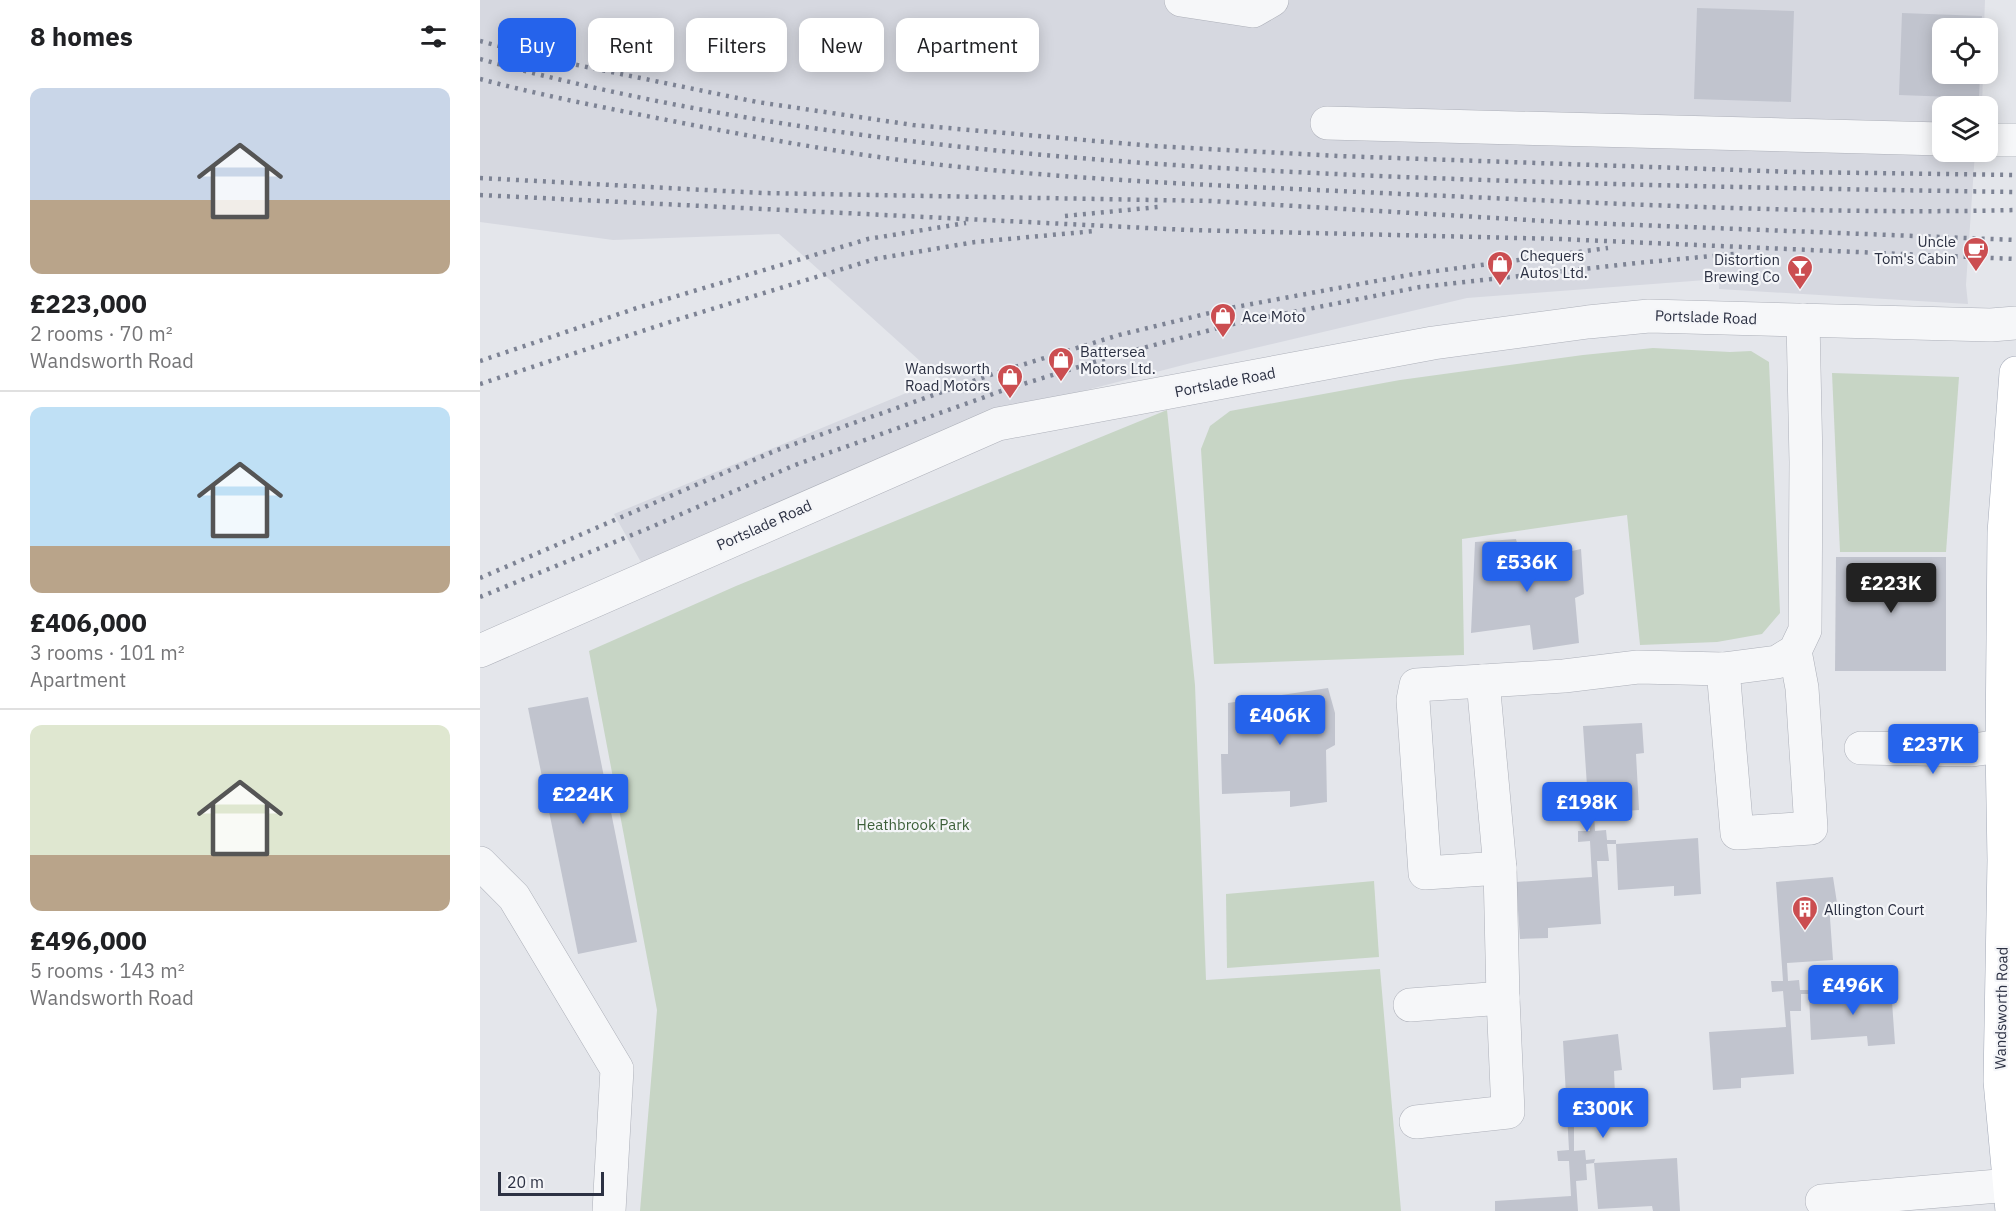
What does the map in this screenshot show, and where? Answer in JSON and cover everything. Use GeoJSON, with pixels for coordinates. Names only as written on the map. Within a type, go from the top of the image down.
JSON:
{"type":"FeatureCollection","features":[{"type":"Feature","properties":{"kind":"main road","name":"Wandsworth Road"},"geometry":{"type":"LineString","coordinates":[[2011,1198],[2000,1081],[2004,860],[2009,788],[2002,746],[2010,603],[2004,533],[2016,373]]}},
{"type":"Feature","properties":{"kind":"street"},"geometry":{"type":"LineString","coordinates":[[1181,0],[1262,6]]}},
{"type":"Feature","properties":{"kind":"street"},"geometry":{"type":"LineString","coordinates":[[1326,123],[1932,139]]}},
{"type":"Feature","properties":{"kind":"street"},"geometry":{"type":"LineString","coordinates":[[1998,140],[2016,140]]}},
{"type":"Feature","properties":{"kind":"street","name":"Portslade Road"},"geometry":{"type":"LineString","coordinates":[[480,651],[998,424],[1433,343],[1588,322],[1649,316],[1991,326],[2016,323]]}},
{"type":"Feature","properties":{"kind":"street"},"geometry":{"type":"LineString","coordinates":[[1500,868],[1425,873],[1413,700],[1416,685],[1564,676],[1638,667],[1724,669],[1777,662],[1795,651],[1805,630],[1806,452],[1803,320]]}},
{"type":"Feature","properties":{"kind":"street"},"geometry":{"type":"LineString","coordinates":[[1724,669],[1737,833],[1811,828],[1802,688],[1795,651]]}},
{"type":"Feature","properties":{"kind":"street"},"geometry":{"type":"LineString","coordinates":[[1416,1122],[1508,1112],[1500,868],[1483,681]]}},
{"type":"Feature","properties":{"kind":"street"},"geometry":{"type":"LineString","coordinates":[[1861,748],[1972,750],[2002,746]]}},
{"type":"Feature","properties":{"kind":"street"},"geometry":{"type":"LineString","coordinates":[[480,863],[514,897],[617,1069],[609,1211]]}},
{"type":"Feature","properties":{"kind":"street"},"geometry":{"type":"LineString","coordinates":[[1410,1005],[1503,998]]}},
{"type":"Feature","properties":{"kind":"street"},"geometry":{"type":"LineString","coordinates":[[1822,1201],[2011,1198]]}},
{"type":"Feature","properties":{"kind":"shaded area"},"geometry":{"type":"Polygon","coordinates":[[[480,0],[1985,0],[1984,18],[1932,18],[1932,84],[1983,84],[1982,96],[1932,96],[1932,162],[1974,162],[1966,285],[1968,304],[1719,289],[1719,279],[1467,298],[1191,363],[1013,409],[642,564],[614,514],[940,379],[779,234],[613,240],[480,222],[480,0]]]}},
{"type":"Feature","properties":{"kind":"green space"},"geometry":{"type":"Polygon","coordinates":[[[1653,348],[1751,351],[1769,362],[1780,613],[1762,634],[1717,642],[1640,645],[1627,515],[1462,539],[1464,655],[1214,664],[1201,449],[1210,426],[1230,411],[1400,380],[1583,355],[1653,348]]]}},
{"type":"Feature","properties":{"kind":"green space"},"geometry":{"type":"Polygon","coordinates":[[[1832,373],[1959,377],[1946,552],[1840,552],[1832,373]]]}},
{"type":"Feature","properties":{"kind":"green space","name":"Heathbrook Park"},"geometry":{"type":"Polygon","coordinates":[[[1167,410],[1195,685],[1206,980],[1380,969],[1401,1211],[640,1211],[657,1010],[589,651],[736,586],[1167,410]]]}},
{"type":"Feature","properties":{"kind":"green space"},"geometry":{"type":"Polygon","coordinates":[[[1374,881],[1379,957],[1227,968],[1226,894],[1374,881]]]}},
{"type":"Feature","properties":{"kind":"building"},"geometry":{"type":"Polygon","coordinates":[[[1697,8],[1794,11],[1791,102],[1694,99],[1697,8]]]}},
{"type":"Feature","properties":{"kind":"building"},"geometry":{"type":"Polygon","coordinates":[[[1902,13],[1982,16],[1982,18],[1932,18],[1932,84],[1980,84],[1979,96],[1899,95],[1902,13]]]}},
{"type":"Feature","properties":{"kind":"building"},"geometry":{"type":"Polygon","coordinates":[[[1516,539],[1522,562],[1581,549],[1584,594],[1575,598],[1579,643],[1533,650],[1530,625],[1471,633],[1475,542],[1516,539]]]}},
{"type":"Feature","properties":{"kind":"building"},"geometry":{"type":"Polygon","coordinates":[[[1836,557],[1946,557],[1946,671],[1835,671],[1836,557]]]}},
{"type":"Feature","properties":{"kind":"building"},"geometry":{"type":"Polygon","coordinates":[[[1328,688],[1335,713],[1335,745],[1326,750],[1327,802],[1290,807],[1290,791],[1222,794],[1221,754],[1228,754],[1228,703],[1328,688]]]}},
{"type":"Feature","properties":{"kind":"building"},"geometry":{"type":"Polygon","coordinates":[[[588,697],[637,942],[578,954],[528,708],[588,697]]]}},
{"type":"Feature","properties":{"kind":"building"},"geometry":{"type":"Polygon","coordinates":[[[1642,723],[1644,753],[1636,754],[1639,810],[1594,813],[1595,831],[1606,830],[1607,840],[1616,840],[1616,844],[1607,844],[1609,861],[1597,861],[1601,924],[1548,928],[1548,938],[1520,939],[1516,882],[1592,877],[1590,841],[1578,842],[1578,831],[1590,831],[1583,726],[1642,723]]]}},
{"type":"Feature","properties":{"kind":"building"},"geometry":{"type":"Polygon","coordinates":[[[1698,838],[1701,894],[1674,896],[1674,886],[1618,890],[1616,844],[1698,838]]]}},
{"type":"Feature","properties":{"kind":"building"},"geometry":{"type":"Polygon","coordinates":[[[1833,877],[1837,903],[1829,904],[1833,960],[1787,963],[1788,981],[1799,980],[1800,990],[1809,990],[1809,994],[1801,994],[1801,1011],[1790,1011],[1794,1074],[1741,1078],[1741,1088],[1713,1090],[1709,1032],[1786,1027],[1783,991],[1772,992],[1771,981],[1783,981],[1776,882],[1833,877]]]}},
{"type":"Feature","properties":{"kind":"building"},"geometry":{"type":"Polygon","coordinates":[[[1891,988],[1895,1044],[1868,1046],[1867,1036],[1811,1040],[1809,994],[1891,988]]]}},
{"type":"Feature","properties":{"kind":"building"},"geometry":{"type":"Polygon","coordinates":[[[1618,1034],[1622,1070],[1614,1071],[1616,1120],[1574,1124],[1574,1151],[1585,1150],[1586,1160],[1595,1159],[1594,1163],[1586,1164],[1587,1180],[1576,1181],[1578,1211],[1495,1211],[1495,1201],[1571,1196],[1569,1161],[1558,1161],[1557,1151],[1569,1150],[1563,1041],[1618,1034]]]}},
{"type":"Feature","properties":{"kind":"building"},"geometry":{"type":"Polygon","coordinates":[[[1677,1158],[1680,1211],[1653,1211],[1652,1206],[1598,1209],[1594,1163],[1677,1158]]]}},
{"type":"Feature","properties":{"kind":"railway"},"geometry":{"type":"LineString","coordinates":[[480,41],[548,59],[757,102],[913,125],[1153,146],[1338,156],[1794,172],[2016,175]]}},
{"type":"Feature","properties":{"kind":"railway"},"geometry":{"type":"LineString","coordinates":[[480,59],[593,87],[707,111],[822,129],[1054,156],[1170,165],[1403,177],[2016,192]]}},
{"type":"Feature","properties":{"kind":"railway"},"geometry":{"type":"LineString","coordinates":[[480,79],[593,105],[784,142],[969,168],[1217,185],[1556,201],[1863,211],[2016,210]]}},
{"type":"Feature","properties":{"kind":"railway"},"geometry":{"type":"LineString","coordinates":[[480,178],[762,193],[1211,201],[1562,222],[2016,240]]}},
{"type":"Feature","properties":{"kind":"railway"},"geometry":{"type":"LineString","coordinates":[[480,195],[1188,230],[1560,239],[2016,259]]}},
{"type":"Feature","properties":{"kind":"railway"},"geometry":{"type":"LineString","coordinates":[[1065,216],[1158,207]]}},
{"type":"Feature","properties":{"kind":"railway"},"geometry":{"type":"LineString","coordinates":[[480,361],[637,308],[868,239],[966,223]]}},
{"type":"Feature","properties":{"kind":"railway"},"geometry":{"type":"LineString","coordinates":[[480,384],[676,320],[875,259],[975,242],[1095,231]]}},
{"type":"Feature","properties":{"kind":"railway"},"geometry":{"type":"LineString","coordinates":[[480,578],[777,450],[999,372],[1119,335],[1230,308],[1414,274],[1608,248]]}},
{"type":"Feature","properties":{"kind":"railway"},"geometry":{"type":"LineString","coordinates":[[480,597],[795,465],[1007,389],[1124,353],[1237,323],[1420,287],[1734,254]]}},
{"type":"Feature","properties":{"kind":"place","name":"Uncle Tom's Cabin"},"geometry":{"type":"Point","coordinates":[1976,273]}},
{"type":"Feature","properties":{"kind":"place","name":"Chequers Autos Ltd."},"geometry":{"type":"Point","coordinates":[1500,287]}},
{"type":"Feature","properties":{"kind":"place","name":"Distortion Brewing Co"},"geometry":{"type":"Point","coordinates":[1800,291]}},
{"type":"Feature","properties":{"kind":"place","name":"Ace Moto"},"geometry":{"type":"Point","coordinates":[1223,339]}},
{"type":"Feature","properties":{"kind":"place","name":"Battersea Motors Ltd."},"geometry":{"type":"Point","coordinates":[1061,383]}},
{"type":"Feature","properties":{"kind":"place","name":"Wandsworth Road Motors"},"geometry":{"type":"Point","coordinates":[1010,400]}},
{"type":"Feature","properties":{"kind":"place","name":"Allington Court"},"geometry":{"type":"Point","coordinates":[1805,932]}}]}
